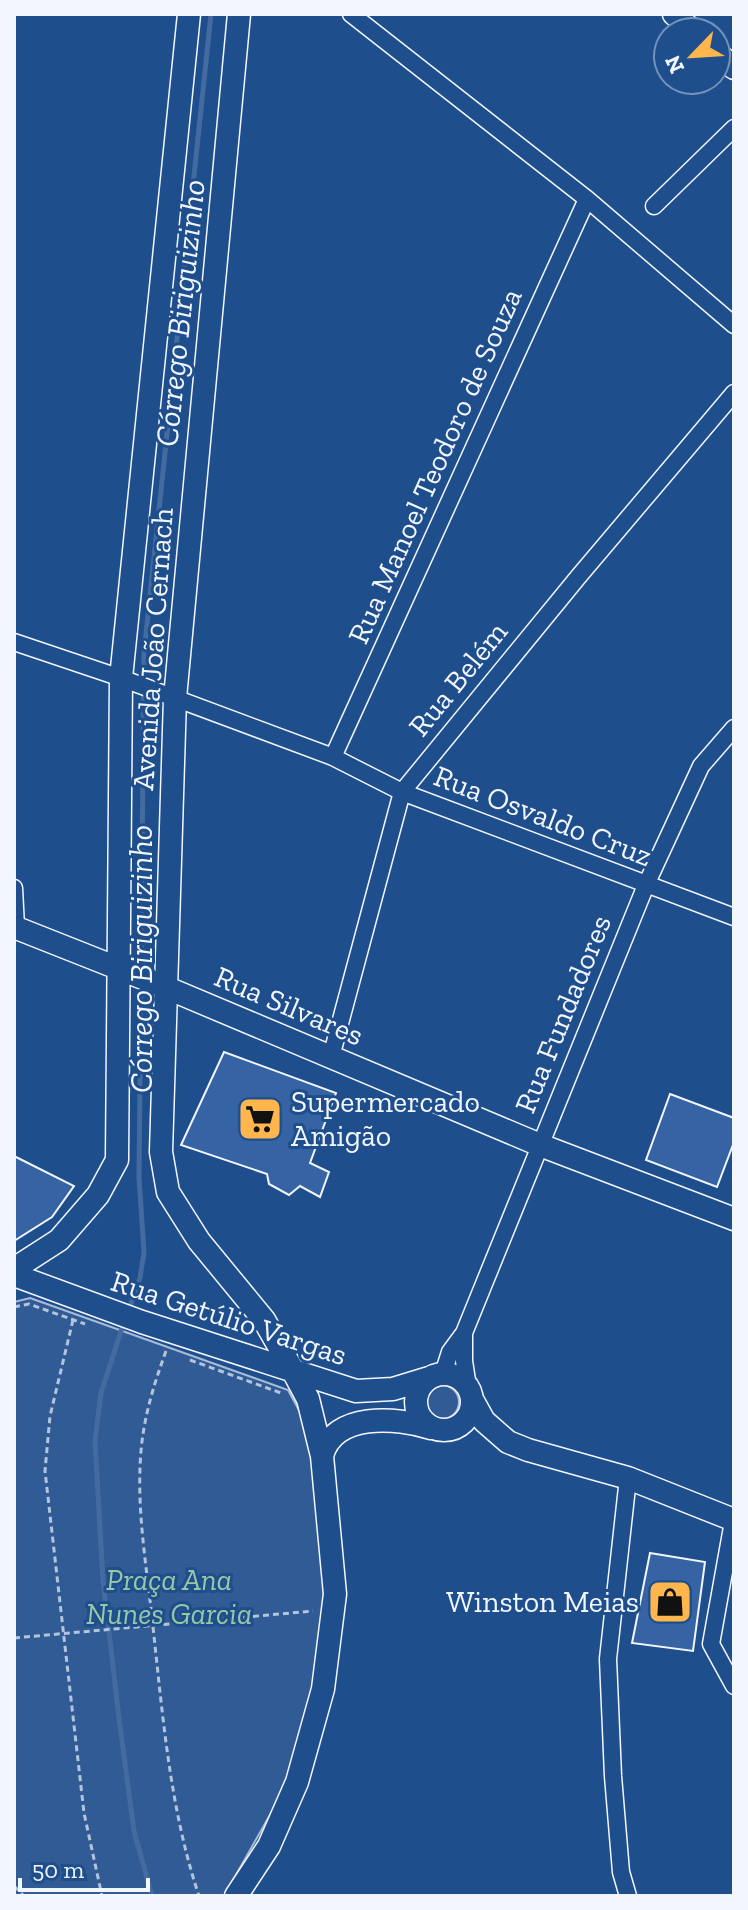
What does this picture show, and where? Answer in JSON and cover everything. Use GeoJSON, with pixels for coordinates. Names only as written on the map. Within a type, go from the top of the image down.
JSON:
{"type":"FeatureCollection","features":[{"type":"Feature","properties":{"kind":"main road","name":"Avenida João Cernach"},"geometry":{"type":"LineString","coordinates":[[14,1272],[59,1240],[98,1195],[117,1160],[126,971],[126,680],[189,14]]}},
{"type":"Feature","properties":{"kind":"main road","name":"Avenida João Cernach"},"geometry":{"type":"LineString","coordinates":[[236,1896],[269,1846],[297,1782],[323,1689],[335,1594],[322,1456],[308,1399],[264,1320],[199,1241],[168,1192],[161,1152],[159,984],[166,694],[239,14]]}},
{"type":"Feature","properties":{"kind":"main road","name":"Rua Silvares"},"geometry":{"type":"LineString","coordinates":[[15,927],[159,984],[540,1145],[734,1219]]}},
{"type":"Feature","properties":{"kind":"main road","name":"Rua Getúlio Vargas"},"geometry":{"type":"LineString","coordinates":[[14,1272],[100,1318],[142,1322],[356,1391],[393,1389],[436,1376]]}},
{"type":"Feature","properties":{"kind":"main road"},"geometry":{"type":"LineString","coordinates":[[431,1428],[419,1416],[418,1391],[436,1376],[457,1377],[471,1394],[484,1421],[508,1442],[628,1478],[734,1518]]}},
{"type":"Feature","properties":{"kind":"main road"},"geometry":{"type":"LineString","coordinates":[[322,1456],[331,1437],[339,1430],[374,1421],[410,1421],[441,1431],[460,1427],[467,1420],[471,1394]]}},
{"type":"Feature","properties":{"kind":"street"},"geometry":{"type":"LineString","coordinates":[[351,14],[587,199],[734,325]]}},
{"type":"Feature","properties":{"kind":"street"},"geometry":{"type":"LineString","coordinates":[[654,206],[734,128]]}},
{"type":"Feature","properties":{"kind":"street","name":"Rua Manoel Teodoro de Souza"},"geometry":{"type":"LineString","coordinates":[[333,757],[587,199]]}},
{"type":"Feature","properties":{"kind":"street","name":"Rua Belém"},"geometry":{"type":"LineString","coordinates":[[331,1057],[402,792],[734,393]]}},
{"type":"Feature","properties":{"kind":"street","name":"Rua Osvaldo Cruz"},"geometry":{"type":"LineString","coordinates":[[14,642],[166,694],[333,757],[402,792],[734,917]]}},
{"type":"Feature","properties":{"kind":"street","name":"Rua Fundadores"},"geometry":{"type":"LineString","coordinates":[[436,1376],[464,1333],[646,885],[701,766],[734,728]]}},
{"type":"Feature","properties":{"kind":"street"},"geometry":{"type":"LineString","coordinates":[[14,888],[15,927]]}},
{"type":"Feature","properties":{"kind":"street","name":"Rua Fundadores"},"geometry":{"type":"LineString","coordinates":[[464,1333],[464,1361],[471,1394]]}},
{"type":"Feature","properties":{"kind":"street"},"geometry":{"type":"LineString","coordinates":[[628,1478],[608,1659],[621,1872],[628,1896]]}},
{"type":"Feature","properties":{"kind":"street"},"geometry":{"type":"LineString","coordinates":[[734,1518],[711,1644],[734,1686]]}},
{"type":"Feature","properties":{"kind":"path"},"geometry":{"type":"LineString","coordinates":[[14,1307],[29,1304],[73,1320],[100,1318]]}},
{"type":"Feature","properties":{"kind":"path"},"geometry":{"type":"LineString","coordinates":[[73,1320],[50,1416],[45,1471],[84,1813],[102,1896]]}},
{"type":"Feature","properties":{"kind":"path"},"geometry":{"type":"LineString","coordinates":[[155,1347],[166,1351],[148,1402],[141,1449],[139,1499],[178,1822],[199,1896]]}},
{"type":"Feature","properties":{"kind":"path"},"geometry":{"type":"LineString","coordinates":[[181,1356],[284,1394]]}},
{"type":"Feature","properties":{"kind":"path"},"geometry":{"type":"LineString","coordinates":[[14,1638],[318,1610]]}},
{"type":"Feature","properties":{"kind":"path"},"geometry":{"type":"LineString","coordinates":[[14,1886],[24,1896]]}},
{"type":"Feature","properties":{"kind":"shaded area","name":"Praça Ana Nunes Garcia"},"geometry":{"type":"Polygon","coordinates":[[[30,1298],[288,1390],[301,1414],[311,1448],[323,1553],[324,1606],[309,1709],[279,1799],[224,1896],[17,1896],[14,1893],[14,1302],[30,1298]]]}},
{"type":"Feature","properties":{"kind":"shaded area"},"geometry":{"type":"Polygon","coordinates":[[[442,1385],[454,1390],[459,1402],[454,1414],[442,1419],[430,1414],[425,1402],[430,1390],[442,1385]]]}},
{"type":"Feature","properties":{"kind":"building","name":"Supermercado Amigão"},"geometry":{"type":"Polygon","coordinates":[[[224,1052],[336,1093],[310,1163],[329,1172],[320,1197],[300,1186],[289,1195],[269,1184],[267,1174],[181,1145],[224,1052]]]}},
{"type":"Feature","properties":{"kind":"building"},"geometry":{"type":"Polygon","coordinates":[[[670,1094],[734,1118],[734,1142],[717,1187],[646,1160],[670,1094]]]}},
{"type":"Feature","properties":{"kind":"building"},"geometry":{"type":"Polygon","coordinates":[[[14,1156],[74,1186],[52,1217],[14,1241],[14,1156]]]}},
{"type":"Feature","properties":{"kind":"building","name":"Winston Meias"},"geometry":{"type":"Polygon","coordinates":[[[650,1553],[705,1562],[693,1651],[632,1643],[650,1553]]]}},
{"type":"Feature","properties":{"kind":"waterway","name":"Córrego Biriguizinho"},"geometry":{"type":"LineString","coordinates":[[141,971],[144,653],[211,14]]}},
{"type":"Feature","properties":{"kind":"waterway","name":"Córrego Biriguizinho"},"geometry":{"type":"LineString","coordinates":[[128,1312],[140,1278],[144,1252],[139,1178],[141,985]]}},
{"type":"Feature","properties":{"kind":"waterway","name":"Córrego Biriguizinho"},"geometry":{"type":"LineString","coordinates":[[124,1322],[101,1393],[95,1441],[103,1581],[119,1718],[134,1831],[152,1896]]}},
{"type":"Feature","properties":{"kind":"place","name":"Supermercado Amigão"},"geometry":{"type":"Point","coordinates":[260,1119]}},
{"type":"Feature","properties":{"kind":"place","name":"Winston Meias"},"geometry":{"type":"Point","coordinates":[670,1602]}}]}
